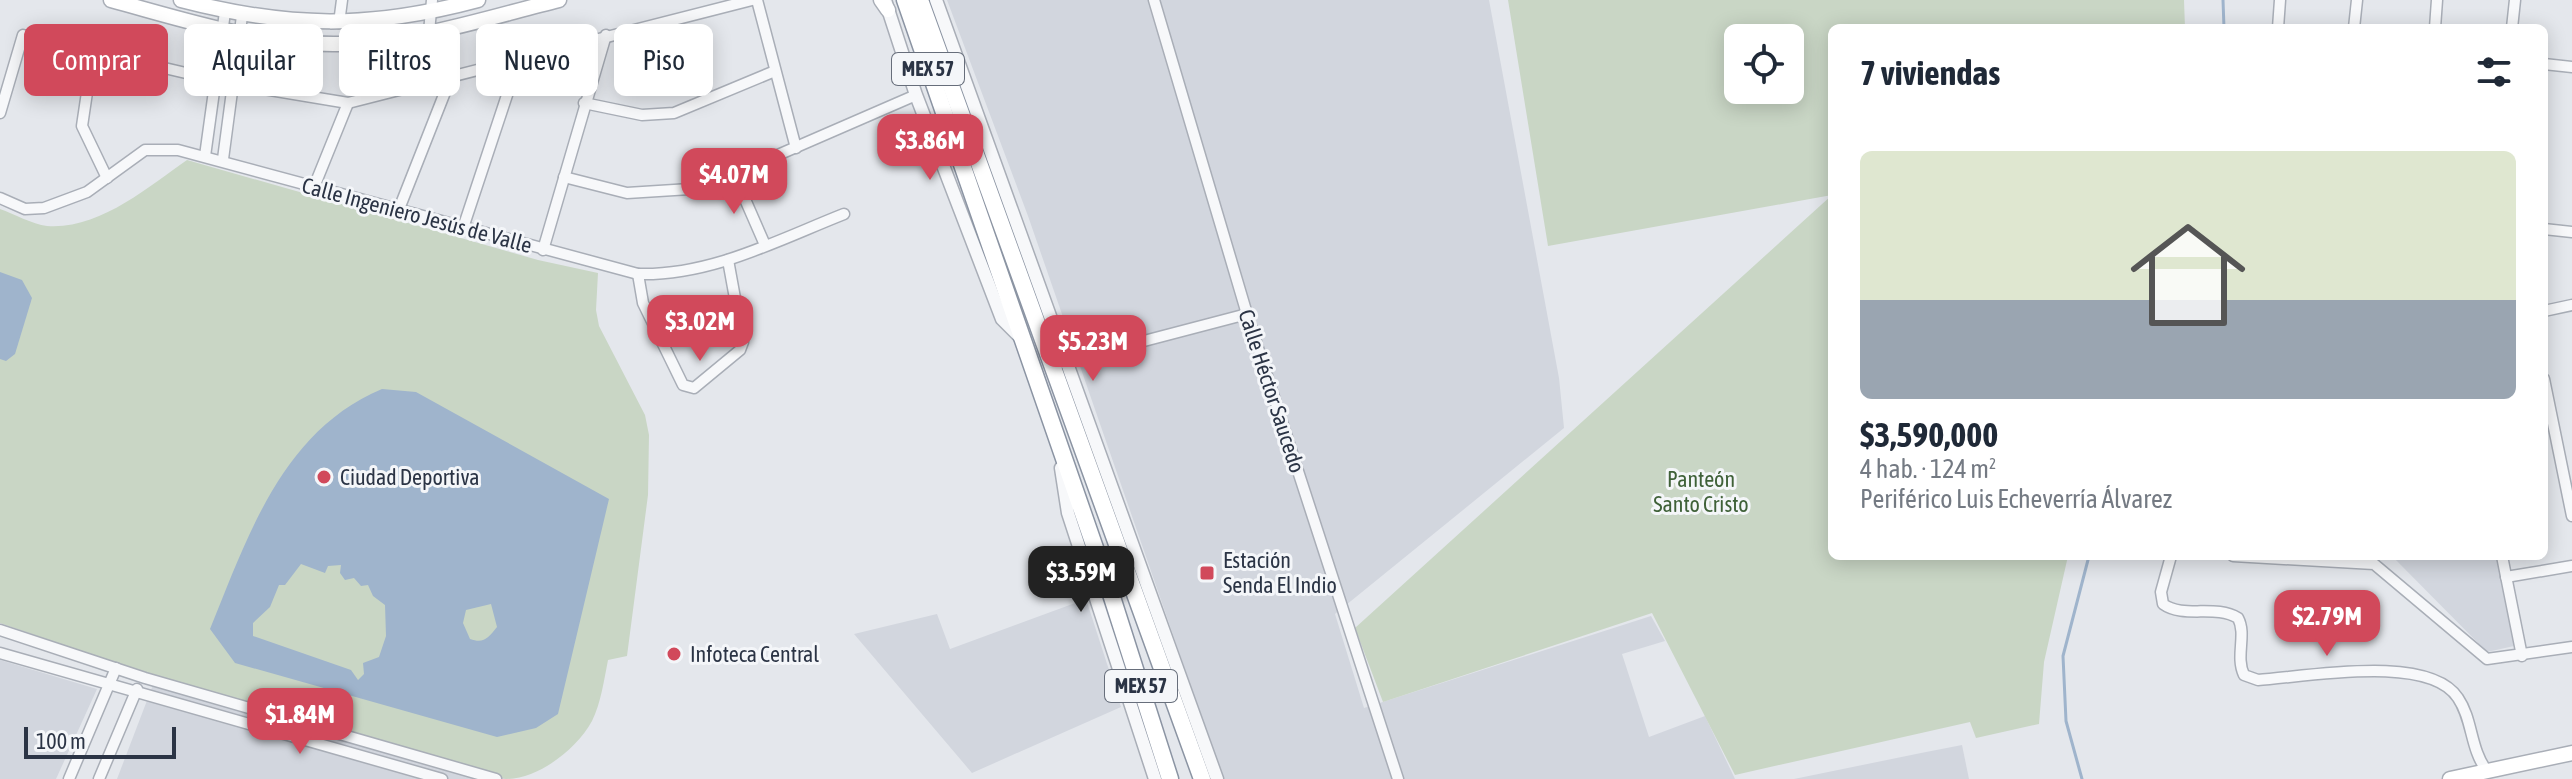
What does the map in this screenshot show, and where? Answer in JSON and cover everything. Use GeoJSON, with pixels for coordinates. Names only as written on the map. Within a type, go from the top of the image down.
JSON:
{"type":"FeatureCollection","features":[{"type":"Feature","properties":{"kind":"highway","name":"MEX 57"},"geometry":{"type":"LineString","coordinates":[[905,0],[1111,594],[1170,779]]}},
{"type":"Feature","properties":{"kind":"highway","name":"MEX 57"},"geometry":{"type":"LineString","coordinates":[[920,0],[1060,363],[1202,779]]}},
{"type":"Feature","properties":{"kind":"highway"},"geometry":{"type":"LineString","coordinates":[[1184,732],[1190,779]]}},
{"type":"Feature","properties":{"kind":"main road"},"geometry":{"type":"LineString","coordinates":[[111,0],[194,24]]}},
{"type":"Feature","properties":{"kind":"main road"},"geometry":{"type":"LineString","coordinates":[[181,0],[242,16],[291,23],[339,23],[478,0]]}},
{"type":"Feature","properties":{"kind":"main road"},"geometry":{"type":"LineString","coordinates":[[460,24],[559,0]]}},
{"type":"Feature","properties":{"kind":"main road"},"geometry":{"type":"LineString","coordinates":[[2450,779],[2572,753]]}},
{"type":"Feature","properties":{"kind":"street"},"geometry":{"type":"LineString","coordinates":[[339,23],[342,0]]}},
{"type":"Feature","properties":{"kind":"street"},"geometry":{"type":"LineString","coordinates":[[598,37],[754,0],[796,148]]}},
{"type":"Feature","properties":{"kind":"street"},"geometry":{"type":"LineString","coordinates":[[936,0],[1060,363],[1217,779]]}},
{"type":"Feature","properties":{"kind":"street","name":"Calle Héctor Saucedo"},"geometry":{"type":"LineString","coordinates":[[1154,0],[1247,314],[1398,779]]}},
{"type":"Feature","properties":{"kind":"street"},"geometry":{"type":"LineString","coordinates":[[2278,24],[2280,0]]}},
{"type":"Feature","properties":{"kind":"street"},"geometry":{"type":"LineString","coordinates":[[2354,24],[2357,0]]}},
{"type":"Feature","properties":{"kind":"street"},"geometry":{"type":"LineString","coordinates":[[2435,24],[2437,0]]}},
{"type":"Feature","properties":{"kind":"street"},"geometry":{"type":"LineString","coordinates":[[2512,24],[2515,0]]}},
{"type":"Feature","properties":{"kind":"street"},"geometry":{"type":"LineString","coordinates":[[884,3],[1002,319],[1020,337]]}},
{"type":"Feature","properties":{"kind":"street"},"geometry":{"type":"LineString","coordinates":[[223,24],[225,12]]}},
{"type":"Feature","properties":{"kind":"street"},"geometry":{"type":"LineString","coordinates":[[241,24],[242,16]]}},
{"type":"Feature","properties":{"kind":"street"},"geometry":{"type":"LineString","coordinates":[[0,113],[21,35],[24,36]]}},
{"type":"Feature","properties":{"kind":"street"},"geometry":{"type":"LineString","coordinates":[[543,250],[606,35]]}},
{"type":"Feature","properties":{"kind":"street"},"geometry":{"type":"LineString","coordinates":[[2548,64],[2572,67]]}},
{"type":"Feature","properties":{"kind":"street"},"geometry":{"type":"LineString","coordinates":[[584,103],[642,115],[674,113],[775,71]]}},
{"type":"Feature","properties":{"kind":"street"},"geometry":{"type":"LineString","coordinates":[[564,177],[627,193],[690,189],[734,174],[916,95]]}},
{"type":"Feature","properties":{"kind":"street"},"geometry":{"type":"LineString","coordinates":[[86,96],[82,126],[107,178]]}},
{"type":"Feature","properties":{"kind":"street"},"geometry":{"type":"LineString","coordinates":[[205,156],[215,96]]}},
{"type":"Feature","properties":{"kind":"street"},"geometry":{"type":"LineString","coordinates":[[223,159],[231,96]]}},
{"type":"Feature","properties":{"kind":"street"},"geometry":{"type":"LineString","coordinates":[[306,96],[348,103],[376,96]]}},
{"type":"Feature","properties":{"kind":"street"},"geometry":{"type":"LineString","coordinates":[[399,209],[444,96]]}},
{"type":"Feature","properties":{"kind":"street"},"geometry":{"type":"LineString","coordinates":[[463,228],[507,96]]}},
{"type":"Feature","properties":{"kind":"street"},"geometry":{"type":"LineString","coordinates":[[314,187],[348,103]]}},
{"type":"Feature","properties":{"kind":"street","name":"Calle Ingeniero Jesús de Valle"},"geometry":{"type":"LineString","coordinates":[[0,198],[25,209],[44,208],[87,192],[145,150],[159,148],[223,159],[314,187],[638,274],[677,274],[728,260],[844,214]]}},
{"type":"Feature","properties":{"kind":"street"},"geometry":{"type":"LineString","coordinates":[[734,174],[765,245]]}},
{"type":"Feature","properties":{"kind":"street"},"geometry":{"type":"LineString","coordinates":[[2548,229],[2572,232]]}},
{"type":"Feature","properties":{"kind":"street"},"geometry":{"type":"LineString","coordinates":[[638,274],[643,303],[655,329],[683,385],[694,388],[740,350],[743,342],[728,260]]}},
{"type":"Feature","properties":{"kind":"street"},"geometry":{"type":"LineString","coordinates":[[2548,310],[2572,305]]}},
{"type":"Feature","properties":{"kind":"street"},"geometry":{"type":"LineString","coordinates":[[1060,363],[1247,314]]}},
{"type":"Feature","properties":{"kind":"street"},"geometry":{"type":"LineString","coordinates":[[2548,399],[2572,516]]}},
{"type":"Feature","properties":{"kind":"street"},"geometry":{"type":"LineString","coordinates":[[1057,437],[1068,513],[1155,779]]}},
{"type":"Feature","properties":{"kind":"street"},"geometry":{"type":"LineString","coordinates":[[2170,560],[2161,598],[2163,604],[2174,610],[2225,612],[2238,618],[2242,628],[2241,668],[2250,679],[2399,671],[2440,681],[2459,699],[2478,758],[2487,771]]}},
{"type":"Feature","properties":{"kind":"street"},"geometry":{"type":"LineString","coordinates":[[2348,560],[2383,568],[2487,659],[2572,647]]}},
{"type":"Feature","properties":{"kind":"street"},"geometry":{"type":"LineString","coordinates":[[2503,560],[2522,656]]}},
{"type":"Feature","properties":{"kind":"street"},"geometry":{"type":"LineString","coordinates":[[2506,577],[2572,566]]}},
{"type":"Feature","properties":{"kind":"street"},"geometry":{"type":"LineString","coordinates":[[0,630],[141,677],[496,779]]}},
{"type":"Feature","properties":{"kind":"street"},"geometry":{"type":"LineString","coordinates":[[0,653],[442,779]]}},
{"type":"Feature","properties":{"kind":"street"},"geometry":{"type":"LineString","coordinates":[[69,779],[116,668]]}},
{"type":"Feature","properties":{"kind":"street"},"geometry":{"type":"LineString","coordinates":[[99,779],[141,677]]}},
{"type":"Feature","properties":{"kind":"shaded area"},"geometry":{"type":"Polygon","coordinates":[[[947,0],[1489,0],[1559,378],[1564,428],[1335,614],[1364,708],[1651,616],[1665,641],[1622,654],[1649,737],[1705,716],[1735,779],[1223,779],[1028,216],[947,0]]]}},
{"type":"Feature","properties":{"kind":"shaded area"},"geometry":{"type":"Polygon","coordinates":[[[2396,560],[2497,560],[2514,646],[2487,652],[2396,560]]]}},
{"type":"Feature","properties":{"kind":"shaded area"},"geometry":{"type":"Polygon","coordinates":[[[1086,599],[1121,707],[972,773],[854,634],[937,614],[950,649],[1086,599]]]}},
{"type":"Feature","properties":{"kind":"shaded area"},"geometry":{"type":"Polygon","coordinates":[[[0,660],[97,689],[56,779],[0,779],[0,660]]]}},
{"type":"Feature","properties":{"kind":"shaded area"},"geometry":{"type":"Polygon","coordinates":[[[156,677],[511,779],[117,779],[156,677]]]}},
{"type":"Feature","properties":{"kind":"shaded area"},"geometry":{"type":"Polygon","coordinates":[[[1962,745],[1969,779],[1794,779],[1921,753],[1962,745]]]}},
{"type":"Feature","properties":{"kind":"green space"},"geometry":{"type":"Polygon","coordinates":[[[1508,0],[2184,0],[2185,24],[1828,24],[1828,196],[1548,246],[1508,0]]]}},
{"type":"Feature","properties":{"kind":"green space","name":"Ciudad Deportiva"},"geometry":{"type":"Polygon","coordinates":[[[187,160],[538,260],[598,273],[596,310],[599,326],[645,415],[649,435],[648,495],[627,656],[608,660],[592,721],[576,742],[555,761],[531,774],[506,779],[156,677],[0,623],[0,209],[47,226],[85,221],[122,205],[187,160]]]}},
{"type":"Feature","properties":{"kind":"green space","name":"Panteón Santo Cristo"},"geometry":{"type":"Polygon","coordinates":[[[1828,199],[1828,560],[2067,560],[2044,662],[2039,724],[1976,738],[1970,722],[1735,775],[1652,613],[1383,702],[1355,628],[1828,199]]]}},
{"type":"Feature","properties":{"kind":"water"},"geometry":{"type":"Polygon","coordinates":[[[0,272],[22,280],[32,298],[15,354],[6,361],[0,359],[0,272]]]}},
{"type":"Feature","properties":{"kind":"water"},"geometry":{"type":"Polygon","coordinates":[[[382,389],[416,392],[609,499],[558,714],[536,728],[497,737],[235,663],[210,629],[239,558],[273,490],[318,431],[347,408],[382,389]],[[301,564],[285,585],[279,585],[270,607],[253,623],[253,636],[351,670],[358,680],[364,674],[363,663],[379,657],[386,636],[385,605],[373,596],[368,585],[361,586],[354,578],[345,580],[340,573],[341,565],[328,566],[325,573],[301,564]],[[491,604],[466,610],[463,623],[470,639],[485,639],[497,627],[491,604]]]}},
{"type":"Feature","properties":{"kind":"waterway"},"geometry":{"type":"LineString","coordinates":[[2223,0],[2224,24]]}},
{"type":"Feature","properties":{"kind":"waterway"},"geometry":{"type":"LineString","coordinates":[[2082,779],[2066,721],[2063,656],[2088,560]]}},
{"type":"Feature","properties":{"kind":"place","name":"Ciudad Deportiva"},"geometry":{"type":"Point","coordinates":[324,477]}},
{"type":"Feature","properties":{"kind":"place","name":"Estación Senda El Indio"},"geometry":{"type":"Point","coordinates":[1207,573]}},
{"type":"Feature","properties":{"kind":"place","name":"Infoteca Central"},"geometry":{"type":"Point","coordinates":[674,654]}}]}
